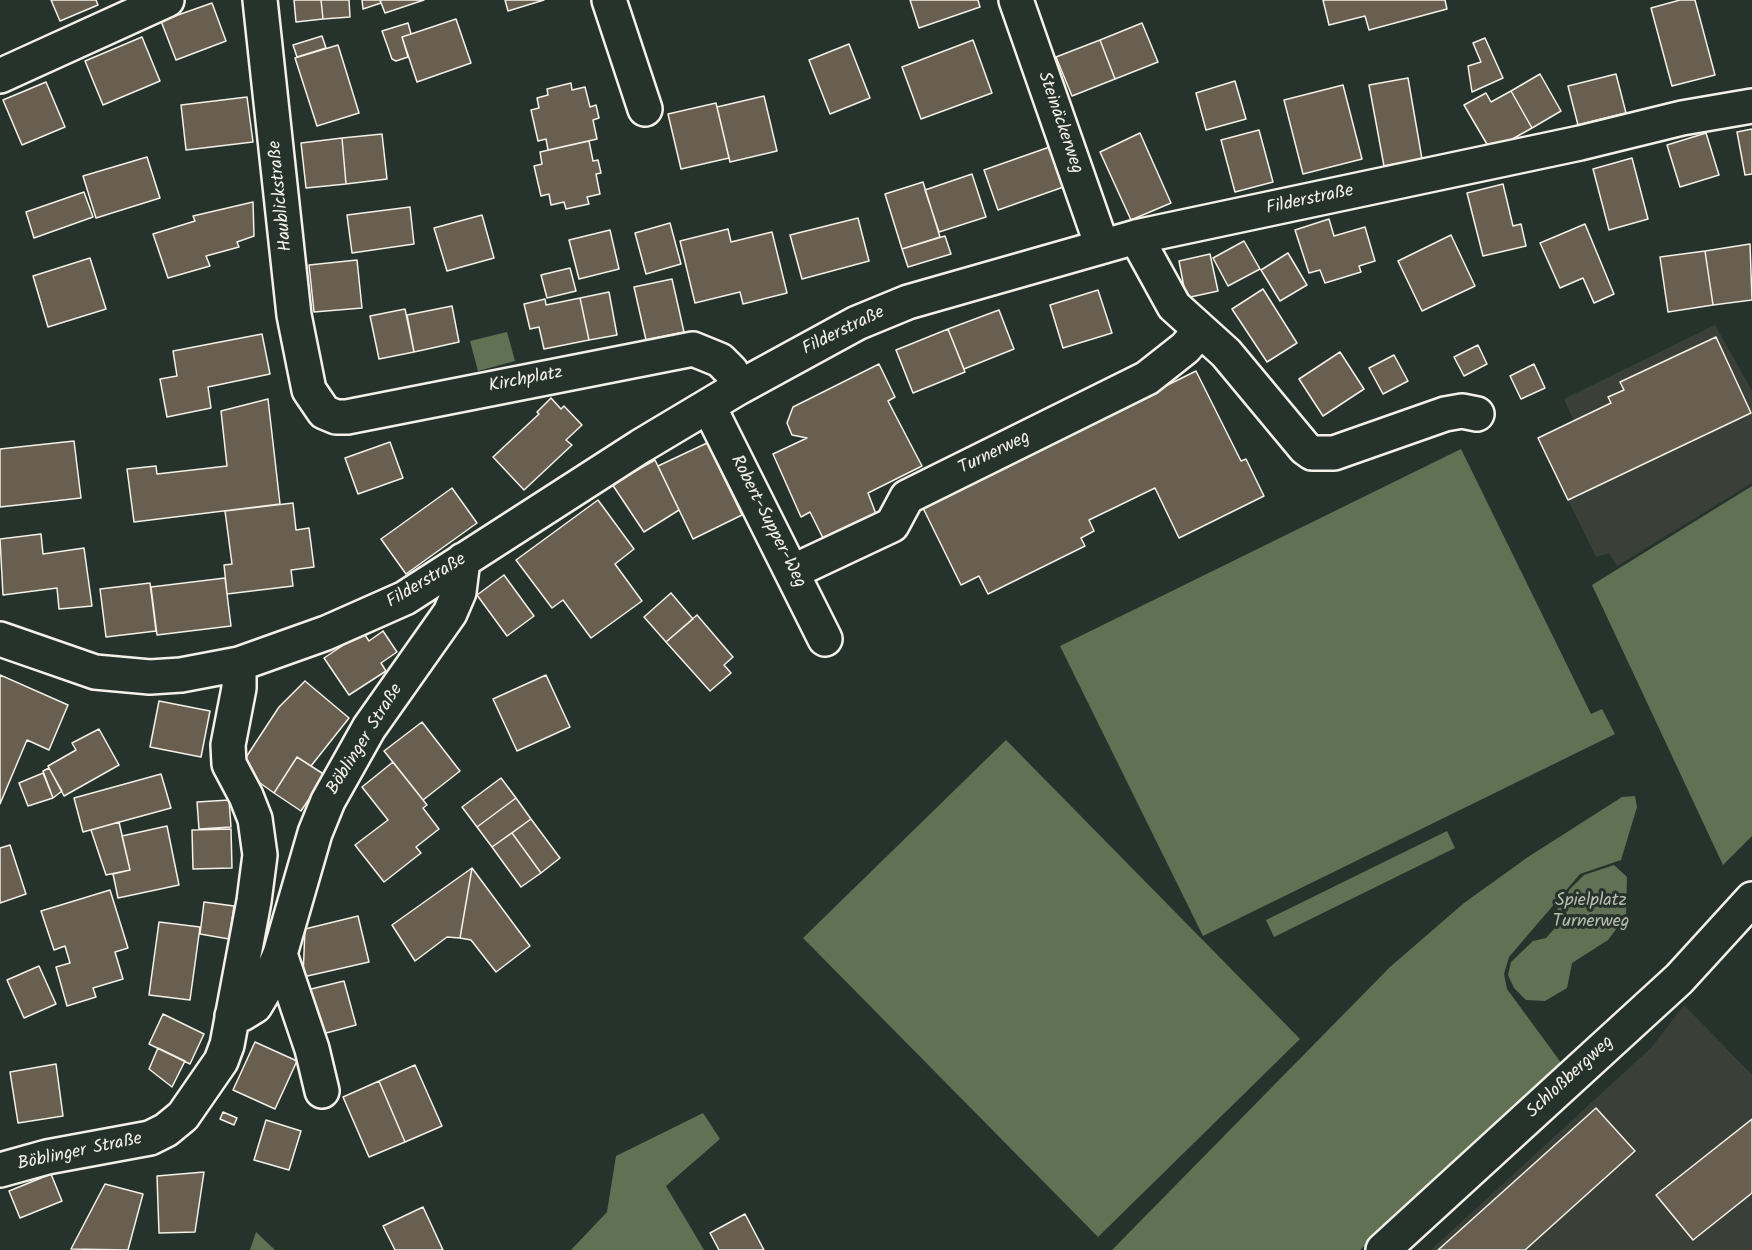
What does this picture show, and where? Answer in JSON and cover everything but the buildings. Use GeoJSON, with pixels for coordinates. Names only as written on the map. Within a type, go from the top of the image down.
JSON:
{"type":"FeatureCollection","features":[{"type":"Feature","properties":{"kind":"street"},"geometry":{"type":"LineString","coordinates":[[0,76],[167,0]]}},
{"type":"Feature","properties":{"kind":"street","name":"Haublickstraße"},"geometry":{"type":"LineString","coordinates":[[261,0],[294,315],[309,390]]}},
{"type":"Feature","properties":{"kind":"street"},"geometry":{"type":"LineString","coordinates":[[609,0],[645,109]]}},
{"type":"Feature","properties":{"kind":"street","name":"Steinäckerweg"},"geometry":{"type":"LineString","coordinates":[[1016,0],[1102,246]]}},
{"type":"Feature","properties":{"kind":"street","name":"Filderstraße"},"geometry":{"type":"LineString","coordinates":[[0,639],[95,672],[150,676],[182,675],[239,664],[326,633],[381,609],[437,580],[463,560],[738,388],[857,323],[882,312],[935,293],[1136,237],[1539,152],[1682,118],[1752,106]]}},
{"type":"Feature","properties":{"kind":"street"},"geometry":{"type":"LineString","coordinates":[[1136,237],[1174,306],[1241,369],[1305,448],[1312,453],[1334,453],[1445,414],[1462,411],[1477,414]]}},
{"type":"Feature","properties":{"kind":"street","name":"Turnerweg"},"geometry":{"type":"LineString","coordinates":[[792,572],[892,525],[907,497],[1147,378],[1185,348],[1200,331]]}},
{"type":"Feature","properties":{"kind":"street","name":"Kirchplatz"},"geometry":{"type":"LineString","coordinates":[[309,390],[324,412],[336,417],[347,417],[693,349],[720,360],[731,371],[738,388]]}},
{"type":"Feature","properties":{"kind":"street","name":"Robert-Supper-Weg"},"geometry":{"type":"LineString","coordinates":[[709,407],[825,639]]}},
{"type":"Feature","properties":{"kind":"street","name":"Böblinger Straße"},"geometry":{"type":"LineString","coordinates":[[232,1016],[243,1014],[255,1006],[280,954],[328,801],[369,728],[450,613],[459,592],[463,560]]}},
{"type":"Feature","properties":{"kind":"street","name":"Böblinger Straße"},"geometry":{"type":"LineString","coordinates":[[0,1170],[47,1157],[150,1138],[166,1130],[183,1116],[221,1061],[254,901],[260,855],[255,819],[229,764],[228,745],[239,688],[239,664]]}},
{"type":"Feature","properties":{"kind":"street","name":"Schloßbergweg"},"geometry":{"type":"LineString","coordinates":[[1383,1250],[1679,979],[1752,899]]}},
{"type":"Feature","properties":{"kind":"street"},"geometry":{"type":"LineString","coordinates":[[280,954],[312,1049],[322,1091]]}},
{"type":"Feature","properties":{"kind":"shaded area"},"geometry":{"type":"Polygon","coordinates":[[[1715,325],[1752,391],[1752,483],[1617,566],[1609,553],[1596,557],[1538,438],[1574,421],[1564,399],[1715,325]]]}},
{"type":"Feature","properties":{"kind":"shaded area"},"geometry":{"type":"Polygon","coordinates":[[[1684,1005],[1752,1075],[1752,1250],[1431,1250],[1652,1047],[1684,1005]]]}},
{"type":"Feature","properties":{"kind":"green space"},"geometry":{"type":"Polygon","coordinates":[[[507,332],[515,361],[478,371],[470,341],[507,332]]]}},
{"type":"Feature","properties":{"kind":"green space"},"geometry":{"type":"Polygon","coordinates":[[[1461,449],[1591,714],[1602,709],[1615,734],[1203,936],[1060,646],[1461,449]]]}},
{"type":"Feature","properties":{"kind":"green space"},"geometry":{"type":"Polygon","coordinates":[[[1752,486],[1752,836],[1723,865],[1592,585],[1752,486]]]}},
{"type":"Feature","properties":{"kind":"green space"},"geometry":{"type":"Polygon","coordinates":[[[1006,740],[1300,1039],[1098,1237],[803,938],[1006,740]]]}},
{"type":"Feature","properties":{"kind":"green space"},"geometry":{"type":"Polygon","coordinates":[[[1635,796],[1637,807],[1621,860],[1580,874],[1509,957],[1504,974],[1507,989],[1562,1064],[1360,1250],[1112,1250],[1390,967],[1464,903],[1528,857],[1622,797],[1635,796]]]}},
{"type":"Feature","properties":{"kind":"green space"},"geometry":{"type":"Polygon","coordinates":[[[1447,831],[1455,848],[1274,937],[1266,920],[1447,831]]]}},
{"type":"Feature","properties":{"kind":"green space","name":"Spielplatz Turnerweg"},"geometry":{"type":"Polygon","coordinates":[[[1614,865],[1627,877],[1626,916],[1608,940],[1572,963],[1567,988],[1545,1001],[1526,1000],[1514,988],[1508,975],[1511,962],[1533,941],[1546,938],[1555,928],[1554,915],[1570,889],[1584,875],[1614,865]]]}},
{"type":"Feature","properties":{"kind":"green space"},"geometry":{"type":"Polygon","coordinates":[[[703,1113],[720,1139],[666,1186],[704,1250],[571,1250],[607,1212],[616,1156],[703,1113]]]}},
{"type":"Feature","properties":{"kind":"green space"},"geometry":{"type":"Polygon","coordinates":[[[256,1232],[275,1250],[250,1250],[256,1232]]]}}]}
